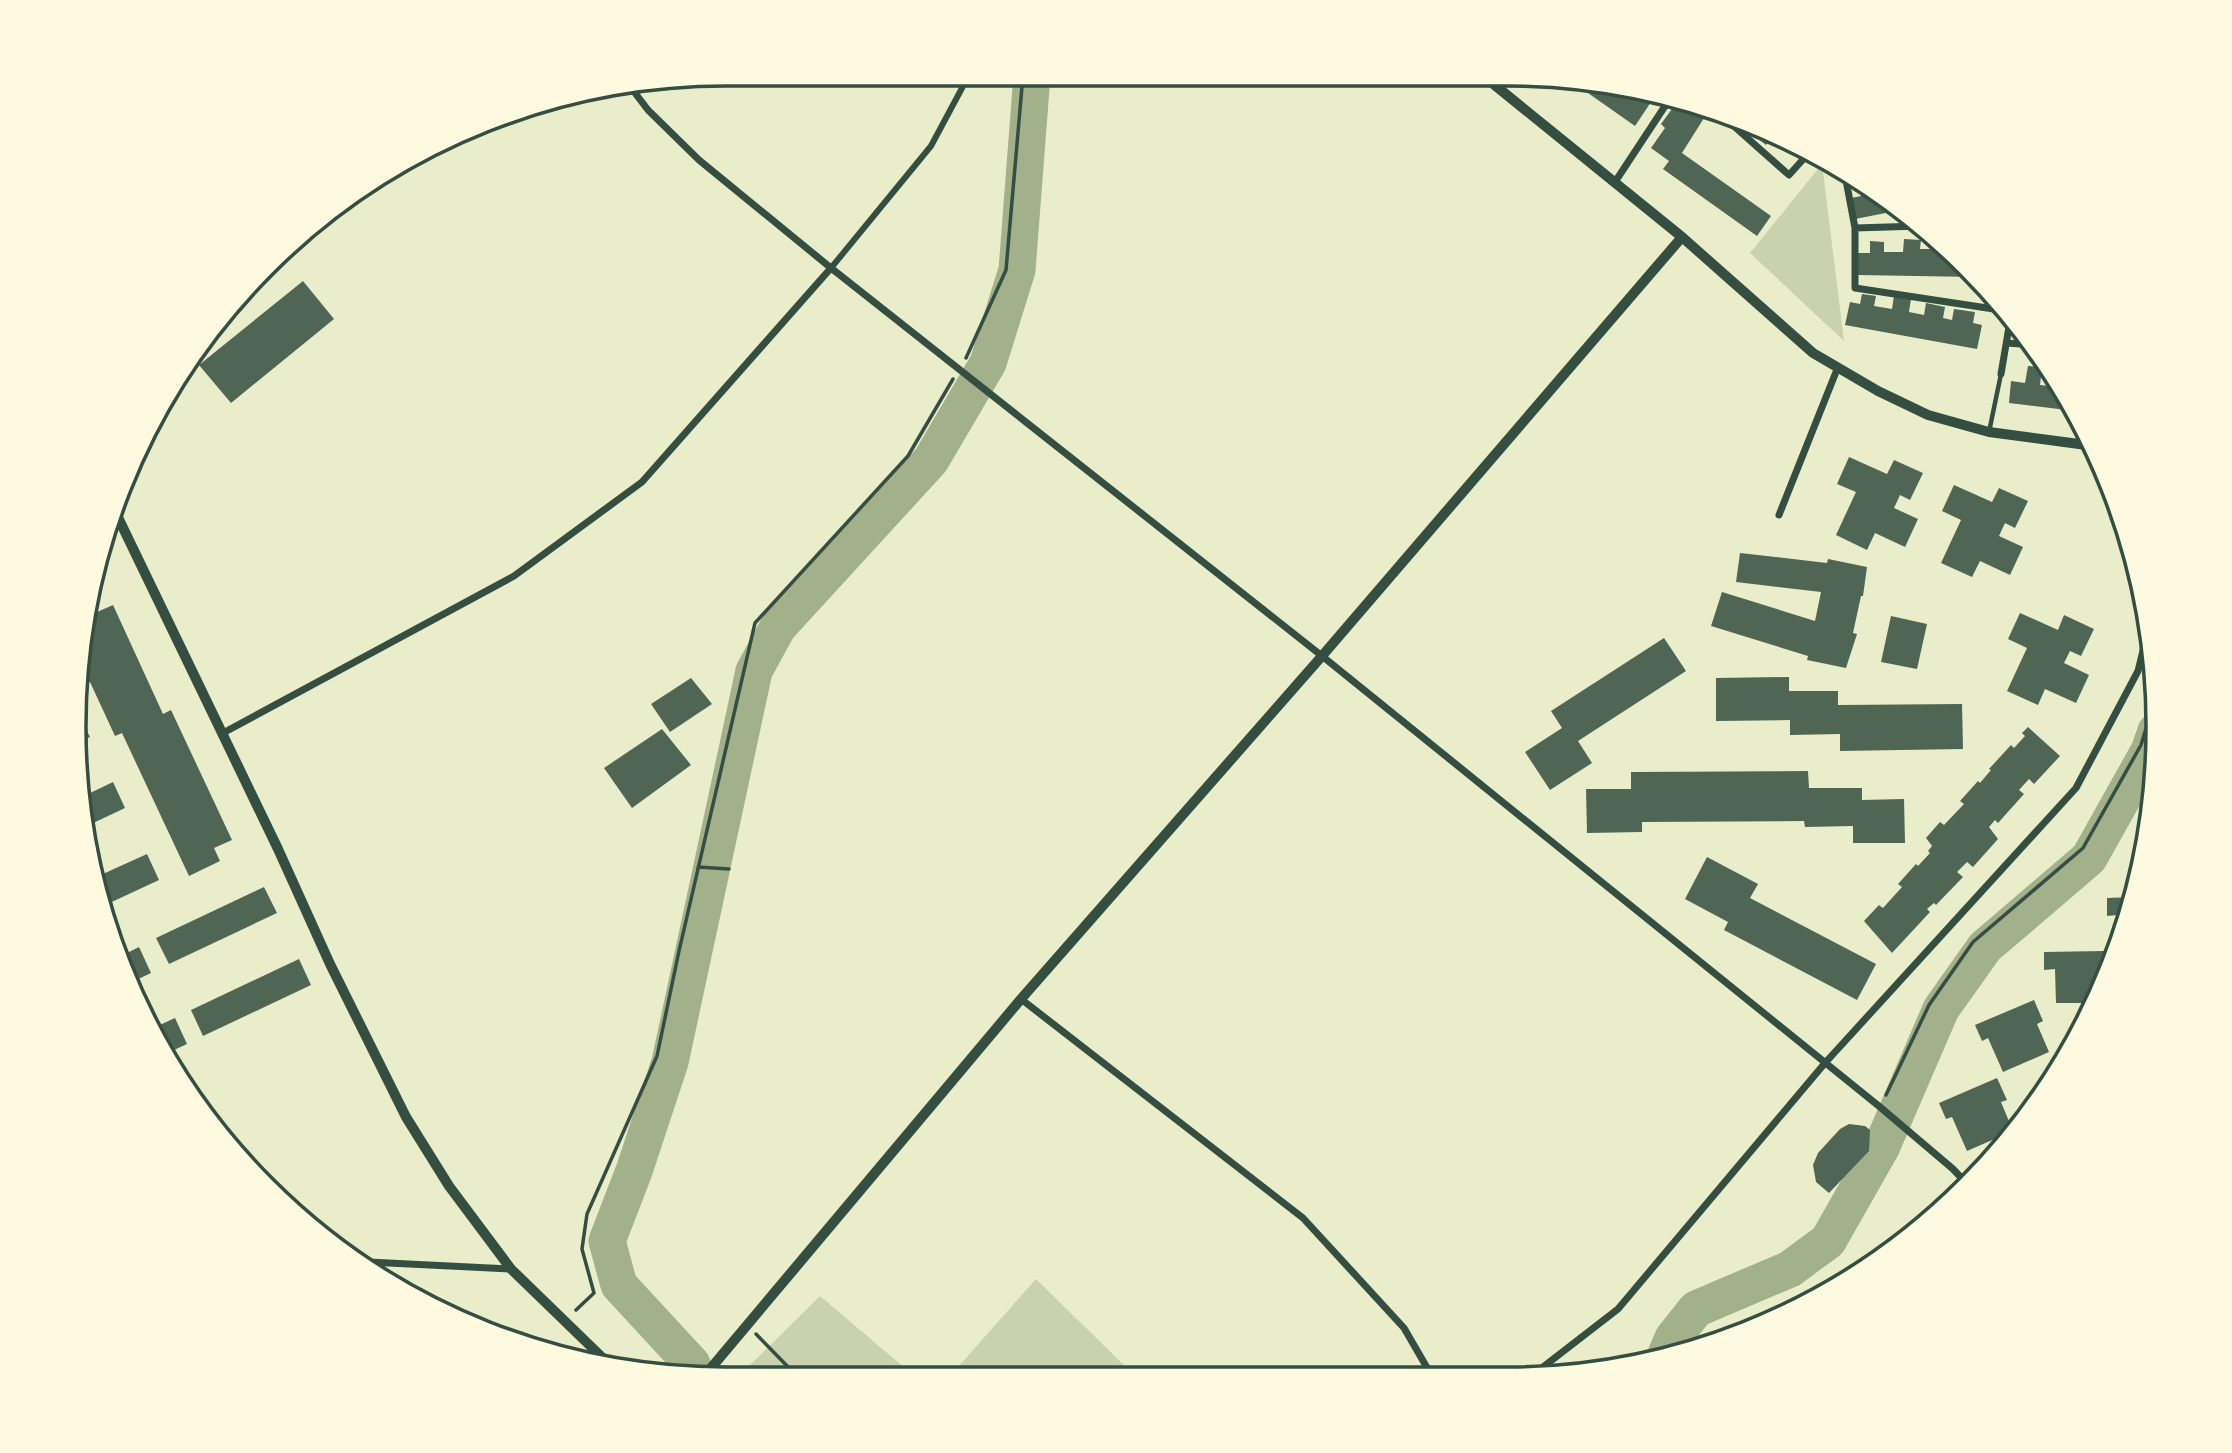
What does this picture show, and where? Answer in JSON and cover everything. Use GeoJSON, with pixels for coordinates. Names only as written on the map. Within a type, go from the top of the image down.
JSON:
{"type":"FeatureCollection","features":[{"type":"Feature","properties":{"kind":"street"},"geometry":{"type":"LineString","coordinates":[[222,733],[514,576],[642,482],[831,268],[930,146],[963,86]]}},
{"type":"Feature","properties":{"kind":"street"},"geometry":{"type":"LineString","coordinates":[[1496,86],[1682,237],[1813,353],[1878,391],[1928,415],[1989,432],[2081,444]]}},
{"type":"Feature","properties":{"kind":"street"},"geometry":{"type":"LineString","coordinates":[[635,92],[648,110],[699,160],[831,268],[1322,656],[1880,1107],[1961,1178]]}},
{"type":"Feature","properties":{"kind":"street"},"geometry":{"type":"LineString","coordinates":[[1615,182],[1665,106]]}},
{"type":"Feature","properties":{"kind":"street"},"geometry":{"type":"LineString","coordinates":[[1739,130],[1789,175],[1803,160]]}},
{"type":"Feature","properties":{"kind":"street"},"geometry":{"type":"LineString","coordinates":[[1849,186],[1854,228],[1855,288],[1991,309]]}},
{"type":"Feature","properties":{"kind":"street"},"geometry":{"type":"LineString","coordinates":[[1854,228],[1906,226]]}},
{"type":"Feature","properties":{"kind":"street"},"geometry":{"type":"LineString","coordinates":[[712,1367],[1021,999],[1322,656],[1682,237]]}},
{"type":"Feature","properties":{"kind":"street"},"geometry":{"type":"LineString","coordinates":[[2001,374],[2009,330]]}},
{"type":"Feature","properties":{"kind":"street"},"geometry":{"type":"LineString","coordinates":[[2007,343],[2019,344]]}},
{"type":"Feature","properties":{"kind":"street"},"geometry":{"type":"LineString","coordinates":[[1779,515],[1838,367]]}},
{"type":"Feature","properties":{"kind":"street"},"geometry":{"type":"LineString","coordinates":[[120,521],[330,964],[406,1117],[449,1186],[511,1269],[599,1354]]}},
{"type":"Feature","properties":{"kind":"street"},"geometry":{"type":"LineString","coordinates":[[1544,1366],[1618,1309],[1825,1063],[2076,788],[2138,671],[2142,654]]}},
{"type":"Feature","properties":{"kind":"street"},"geometry":{"type":"LineString","coordinates":[[1021,999],[1303,1218],[1404,1328],[1427,1367]]}},
{"type":"Feature","properties":{"kind":"street"},"geometry":{"type":"LineString","coordinates":[[376,1262],[511,1269]]}},
{"type":"Feature","properties":{"kind":"lane"},"geometry":{"type":"LineString","coordinates":[[1989,432],[2001,374]]}},
{"type":"Feature","properties":{"kind":"path"},"geometry":{"type":"LineString","coordinates":[[564,1321],[594,1293],[582,1249],[587,1214],[657,1056],[755,623],[908,456],[960,370],[1006,270],[1022,86]]}},
{"type":"Feature","properties":{"kind":"path"},"geometry":{"type":"LineString","coordinates":[[1880,1107],[1929,1005],[1973,942],[2083,848],[2141,745],[2146,729]]}},
{"type":"Feature","properties":{"kind":"path"},"geometry":{"type":"LineString","coordinates":[[699,867],[729,869]]}},
{"type":"Feature","properties":{"kind":"path"},"geometry":{"type":"LineString","coordinates":[[747,1325],[788,1367]]}},
{"type":"Feature","properties":{"kind":"green space"},"geometry":{"type":"Polygon","coordinates":[[[1819,168],[1823,170],[1844,341],[1750,253],[1819,168]]]}},
{"type":"Feature","properties":{"kind":"green space"},"geometry":{"type":"Polygon","coordinates":[[[1036,1279],[1126,1367],[958,1367],[1036,1279]]]}},
{"type":"Feature","properties":{"kind":"green space"},"geometry":{"type":"Polygon","coordinates":[[[820,1296],[904,1367],[748,1367],[820,1296]]]}},
{"type":"Feature","properties":{"kind":"building"},"geometry":{"type":"Polygon","coordinates":[[[1584,91],[1650,103],[1635,126],[1584,91]]]}},
{"type":"Feature","properties":{"kind":"building"},"geometry":{"type":"Polygon","coordinates":[[[1672,108],[1704,118],[1682,153],[1771,216],[1757,236],[1663,169],[1669,161],[1651,148],[1665,128],[1661,124],[1672,108]]]}},
{"type":"Feature","properties":{"kind":"building"},"geometry":{"type":"Polygon","coordinates":[[[1860,194],[1888,213],[1855,219],[1851,198],[1861,196],[1860,194]]]}},
{"type":"Feature","properties":{"kind":"building"},"geometry":{"type":"Polygon","coordinates":[[[1904,239],[1921,240],[1920,249],[1932,249],[1962,277],[1858,275],[1858,253],[1870,253],[1870,241],[1884,242],[1884,252],[1903,252],[1904,239]]]}},
{"type":"Feature","properties":{"kind":"building"},"geometry":{"type":"Polygon","coordinates":[[[303,281],[334,319],[231,403],[199,365],[303,281]]]}},
{"type":"Feature","properties":{"kind":"building"},"geometry":{"type":"Polygon","coordinates":[[[1862,294],[1876,296],[1874,306],[1892,309],[1894,296],[1911,299],[1909,312],[1924,315],[1926,303],[1945,307],[1943,318],[1952,320],[1954,309],[1975,312],[1973,323],[1982,325],[1977,349],[1845,325],[1850,302],[1860,304],[1862,294]]]}},
{"type":"Feature","properties":{"kind":"building"},"geometry":{"type":"Polygon","coordinates":[[[2028,366],[2035,366],[2041,376],[2040,385],[2047,386],[2062,409],[2009,403],[2011,381],[2025,383],[2028,366]]]}},
{"type":"Feature","properties":{"kind":"building"},"geometry":{"type":"Polygon","coordinates":[[[1849,457],[1887,474],[1894,460],[1923,473],[1910,500],[1900,495],[1894,508],[1918,519],[1905,547],[1875,533],[1867,550],[1836,535],[1856,492],[1837,484],[1849,457]]]}},
{"type":"Feature","properties":{"kind":"building"},"geometry":{"type":"Polygon","coordinates":[[[1954,485],[1992,502],[1999,488],[2028,501],[2015,528],[2005,523],[1999,536],[2023,547],[2010,575],[1980,561],[1972,577],[1941,563],[1961,520],[1942,511],[1954,485]]]}},
{"type":"Feature","properties":{"kind":"building"},"geometry":{"type":"Polygon","coordinates":[[[1740,553],[1827,563],[1828,559],[1867,567],[1863,596],[1853,633],[1857,634],[1846,668],[1807,660],[1808,656],[1711,626],[1722,592],[1815,621],[1821,592],[1736,582],[1740,553]]]}},
{"type":"Feature","properties":{"kind":"building"},"geometry":{"type":"Polygon","coordinates":[[[113,605],[163,714],[171,710],[232,840],[214,848],[220,861],[189,876],[122,733],[115,736],[90,682],[87,683],[96,612],[113,605]]]}},
{"type":"Feature","properties":{"kind":"building"},"geometry":{"type":"Polygon","coordinates":[[[2020,613],[2058,630],[2064,615],[2094,629],[2081,656],[2070,651],[2064,663],[2089,675],[2076,703],[2045,689],[2038,705],[2007,691],[2027,648],[2008,639],[2020,613]]]}},
{"type":"Feature","properties":{"kind":"building"},"geometry":{"type":"Polygon","coordinates":[[[1891,616],[1927,624],[1917,669],[1881,662],[1891,616]]]}},
{"type":"Feature","properties":{"kind":"building"},"geometry":{"type":"Polygon","coordinates":[[[1664,638],[1686,671],[1578,741],[1592,763],[1550,790],[1525,752],[1562,728],[1551,711],[1664,638]]]}},
{"type":"Feature","properties":{"kind":"building"},"geometry":{"type":"Polygon","coordinates":[[[1789,677],[1789,691],[1838,691],[1838,705],[1962,704],[1963,749],[1840,751],[1840,734],[1790,735],[1790,720],[1716,721],[1716,678],[1789,677]]]}},
{"type":"Feature","properties":{"kind":"building"},"geometry":{"type":"Polygon","coordinates":[[[691,678],[712,704],[670,732],[651,704],[691,678]]]}},
{"type":"Feature","properties":{"kind":"building"},"geometry":{"type":"Polygon","coordinates":[[[2028,727],[2060,756],[2034,784],[2029,779],[2019,790],[2024,794],[1998,823],[1995,820],[1989,827],[1998,839],[1973,867],[1967,862],[1957,872],[1963,877],[1936,905],[1934,903],[1927,909],[1930,912],[1892,953],[1864,921],[1879,905],[1883,908],[1902,887],[1898,884],[1930,853],[1928,851],[1932,846],[1926,838],[1940,822],[1944,825],[1964,804],[1960,801],[1978,781],[1980,783],[2011,745],[2014,748],[2025,736],[2022,733],[2028,727]]]}},
{"type":"Feature","properties":{"kind":"building"},"geometry":{"type":"Polygon","coordinates":[[[662,729],[691,765],[632,808],[604,768],[662,729]]]}},
{"type":"Feature","properties":{"kind":"building"},"geometry":{"type":"Polygon","coordinates":[[[1808,771],[1809,788],[1862,788],[1862,800],[1904,799],[1905,843],[1853,843],[1853,826],[1805,827],[1804,821],[1642,822],[1642,832],[1587,833],[1586,789],[1631,789],[1631,772],[1808,771]]]}},
{"type":"Feature","properties":{"kind":"building"},"geometry":{"type":"Polygon","coordinates":[[[113,782],[125,808],[93,823],[89,793],[113,782]]]}},
{"type":"Feature","properties":{"kind":"building"},"geometry":{"type":"Polygon","coordinates":[[[147,854],[159,880],[111,902],[103,874],[147,854]]]}},
{"type":"Feature","properties":{"kind":"building"},"geometry":{"type":"Polygon","coordinates":[[[1707,857],[1758,884],[1750,898],[1876,964],[1857,1000],[1724,930],[1728,922],[1685,899],[1707,857]]]}},
{"type":"Feature","properties":{"kind":"building"},"geometry":{"type":"Polygon","coordinates":[[[264,887],[277,913],[169,964],[156,938],[264,887]]]}},
{"type":"Feature","properties":{"kind":"building"},"geometry":{"type":"Polygon","coordinates":[[[2122,897],[2117,915],[2107,916],[2107,898],[2122,897]]]}},
{"type":"Feature","properties":{"kind":"building"},"geometry":{"type":"Polygon","coordinates":[[[139,947],[151,973],[138,979],[128,953],[139,947]]]}},
{"type":"Feature","properties":{"kind":"building"},"geometry":{"type":"Polygon","coordinates":[[[2104,951],[2083,1003],[2056,1003],[2055,969],[2044,970],[2044,952],[2104,951]]]}},
{"type":"Feature","properties":{"kind":"building"},"geometry":{"type":"Polygon","coordinates":[[[299,959],[311,985],[203,1036],[191,1010],[299,959]]]}},
{"type":"Feature","properties":{"kind":"building"},"geometry":{"type":"Polygon","coordinates":[[[2034,1000],[2043,1021],[2037,1024],[2049,1052],[2003,1072],[1988,1038],[1982,1041],[1975,1025],[2034,1000]]]}},
{"type":"Feature","properties":{"kind":"building"},"geometry":{"type":"Polygon","coordinates":[[[175,1018],[187,1044],[174,1050],[160,1025],[175,1018]]]}},
{"type":"Feature","properties":{"kind":"building"},"geometry":{"type":"Polygon","coordinates":[[[1997,1078],[2007,1100],[2001,1102],[2009,1122],[1996,1138],[1967,1151],[1952,1117],[1946,1119],[1939,1103],[1997,1078]]]}},
{"type":"Feature","properties":{"kind":"building"},"geometry":{"type":"Polygon","coordinates":[[[1849,1124],[1865,1126],[1870,1130],[1869,1151],[1829,1193],[1816,1182],[1813,1165],[1818,1153],[1840,1129],[1849,1124]]]}},
{"type":"Feature","properties":{"kind":"waterway"},"geometry":{"type":"LineString","coordinates":[[692,1364],[619,1285],[607,1241],[634,1171],[670,1062],[754,671],[778,627],[931,460],[988,363],[1017,270],[1031,86]]}},
{"type":"Feature","properties":{"kind":"waterway"},"geometry":{"type":"LineString","coordinates":[[1670,1345],[1696,1309],[1790,1269],[1828,1241],[1882,1146],[1941,1009],[1985,947],[2089,858],[2145,758]]}}]}
